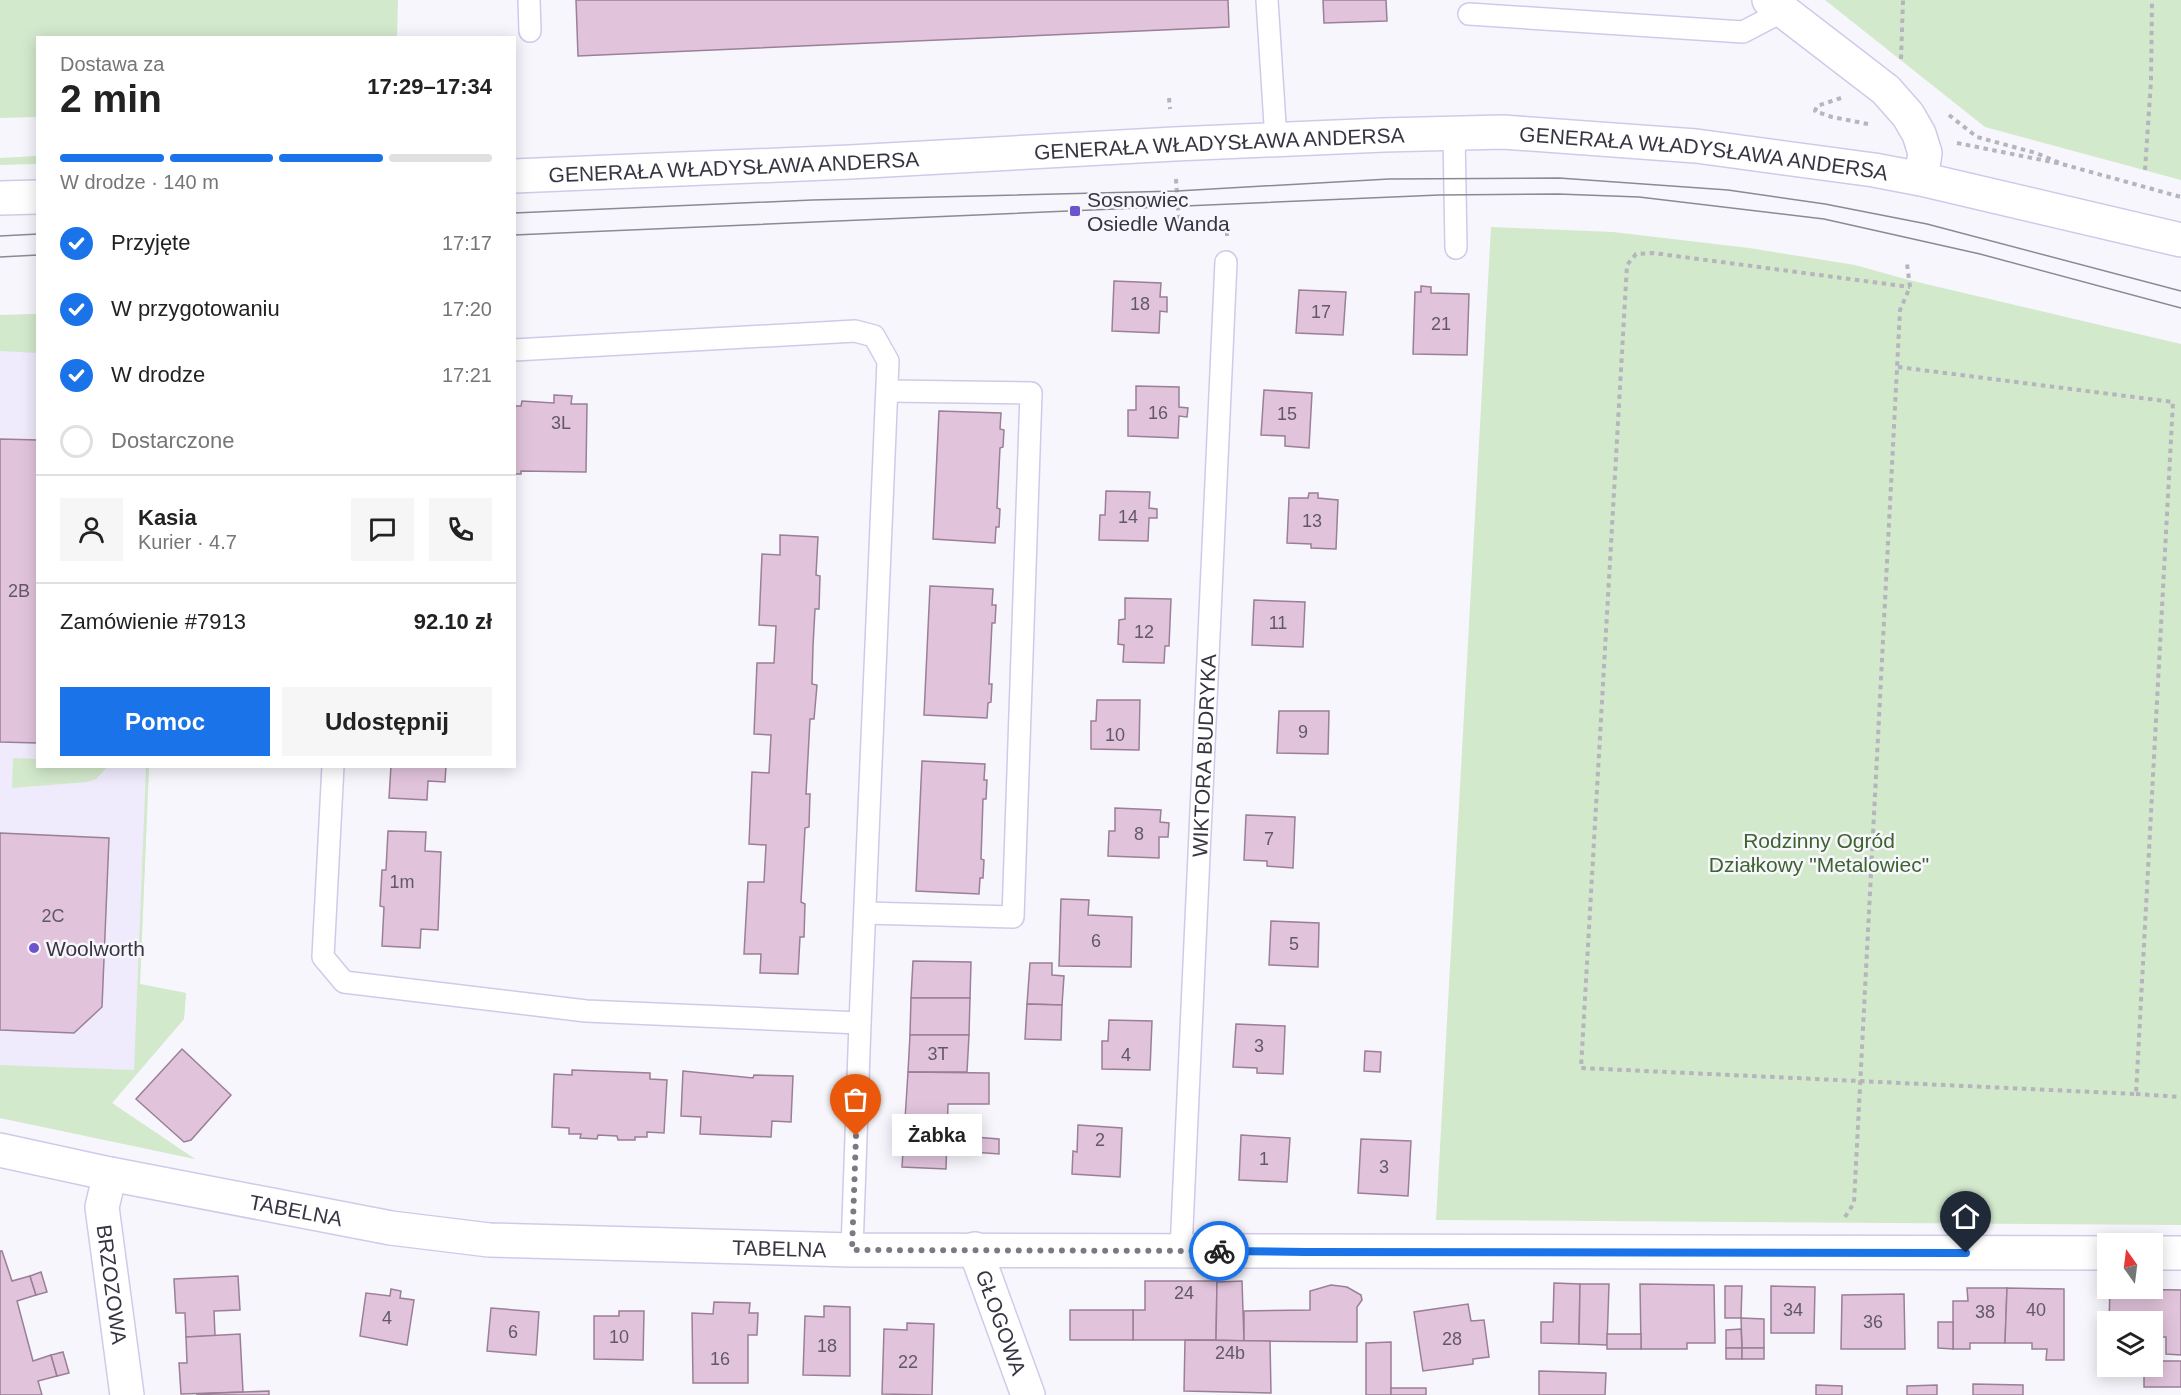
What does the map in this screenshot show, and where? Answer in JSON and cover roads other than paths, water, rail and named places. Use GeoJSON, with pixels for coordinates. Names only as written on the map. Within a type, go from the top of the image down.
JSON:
{"type":"FeatureCollection","features":[{"type":"Feature","properties":{"kind":"street"},"geometry":{"type":"LineString","coordinates":[[1776,6],[1886,90],[1908,115],[1919,134],[1925,153],[1921,179]]}},
{"type":"Feature","properties":{"kind":"street","name":"GENERAŁA WŁADYSŁAWA ANDERSA"},"geometry":{"type":"LineString","coordinates":[[516,176],[850,162],[1276,140],[1503,132],[1696,146],[1874,170],[2181,240]]}},
{"type":"Feature","properties":{"kind":"street"},"geometry":{"type":"LineString","coordinates":[[0,198],[36,197]]}},
{"type":"Feature","properties":{"kind":"street","name":"TABELNA"},"geometry":{"type":"LineString","coordinates":[[0,1150],[110,1174],[391,1228],[489,1240],[852,1250],[1181,1250],[1342,1253],[2097,1253]]}},
{"type":"Feature","properties":{"kind":"street","name":"BRZOZOWA"},"geometry":{"type":"LineString","coordinates":[[110,1174],[102,1207],[127,1395]]}},
{"type":"Feature","properties":{"kind":"street","name":"GŁOGOWA"},"geometry":{"type":"LineString","coordinates":[[975,1249],[1028,1395]]}},
{"type":"Feature","properties":{"kind":"street"},"geometry":{"type":"LineString","coordinates":[[2163,1253],[2181,1253]]}},
{"type":"Feature","properties":{"kind":"lane"},"geometry":{"type":"LineString","coordinates":[[529,0],[530,31]]}},
{"type":"Feature","properties":{"kind":"lane"},"geometry":{"type":"LineString","coordinates":[[1266,0],[1276,140]]}},
{"type":"Feature","properties":{"kind":"lane"},"geometry":{"type":"LineString","coordinates":[[1469,14],[1743,32],[1776,6]]}},
{"type":"Feature","properties":{"kind":"lane"},"geometry":{"type":"LineString","coordinates":[[1454,133],[1456,248]]}},
{"type":"Feature","properties":{"kind":"lane","name":"WIKTORA BUDRYKA"},"geometry":{"type":"LineString","coordinates":[[1181,1250],[1226,262]]}},
{"type":"Feature","properties":{"kind":"lane"},"geometry":{"type":"LineString","coordinates":[[516,350],[855,331],[873,336],[888,361],[852,1250]]}},
{"type":"Feature","properties":{"kind":"lane"},"geometry":{"type":"LineString","coordinates":[[866,913],[1013,917],[1031,393],[888,391]]}},
{"type":"Feature","properties":{"kind":"lane"},"geometry":{"type":"LineString","coordinates":[[333,768],[323,957],[344,982],[586,1011],[860,1023]]}},
{"type":"Feature","properties":{"kind":"tram line"},"geometry":{"type":"LineString","coordinates":[[516,213],[812,200],[1177,191],[1389,179],[1559,178],[1728,190],[1825,204],[1927,224],[2181,291]]}},
{"type":"Feature","properties":{"kind":"tram line"},"geometry":{"type":"LineString","coordinates":[[516,235],[1439,195],[1558,194],[1639,197],[1824,219],[1980,254],[2181,308]]}},
{"type":"Feature","properties":{"kind":"tram line"},"geometry":{"type":"LineString","coordinates":[[0,236],[36,234]]}},
{"type":"Feature","properties":{"kind":"tram line"},"geometry":{"type":"LineString","coordinates":[[0,257],[36,255]]}},
{"type":"Feature","properties":{"kind":"place","name":"Sosnowiec Osiedle Wanda"},"geometry":{"type":"Point","coordinates":[1075,211]}},
{"type":"Feature","properties":{"kind":"place","name":"Woolworth"},"geometry":{"type":"Point","coordinates":[34,948]}},
{"type":"Feature","properties":{"kind":"place","name":"Żabka"},"geometry":{"type":"Point","coordinates":[856,1136]}},
{"type":"Feature","properties":{"kind":"park label","name":"Rodzinny Ogród Działkowy \"Metalowiec\""},"geometry":{"type":"Point","coordinates":[1819,852]}}]}
